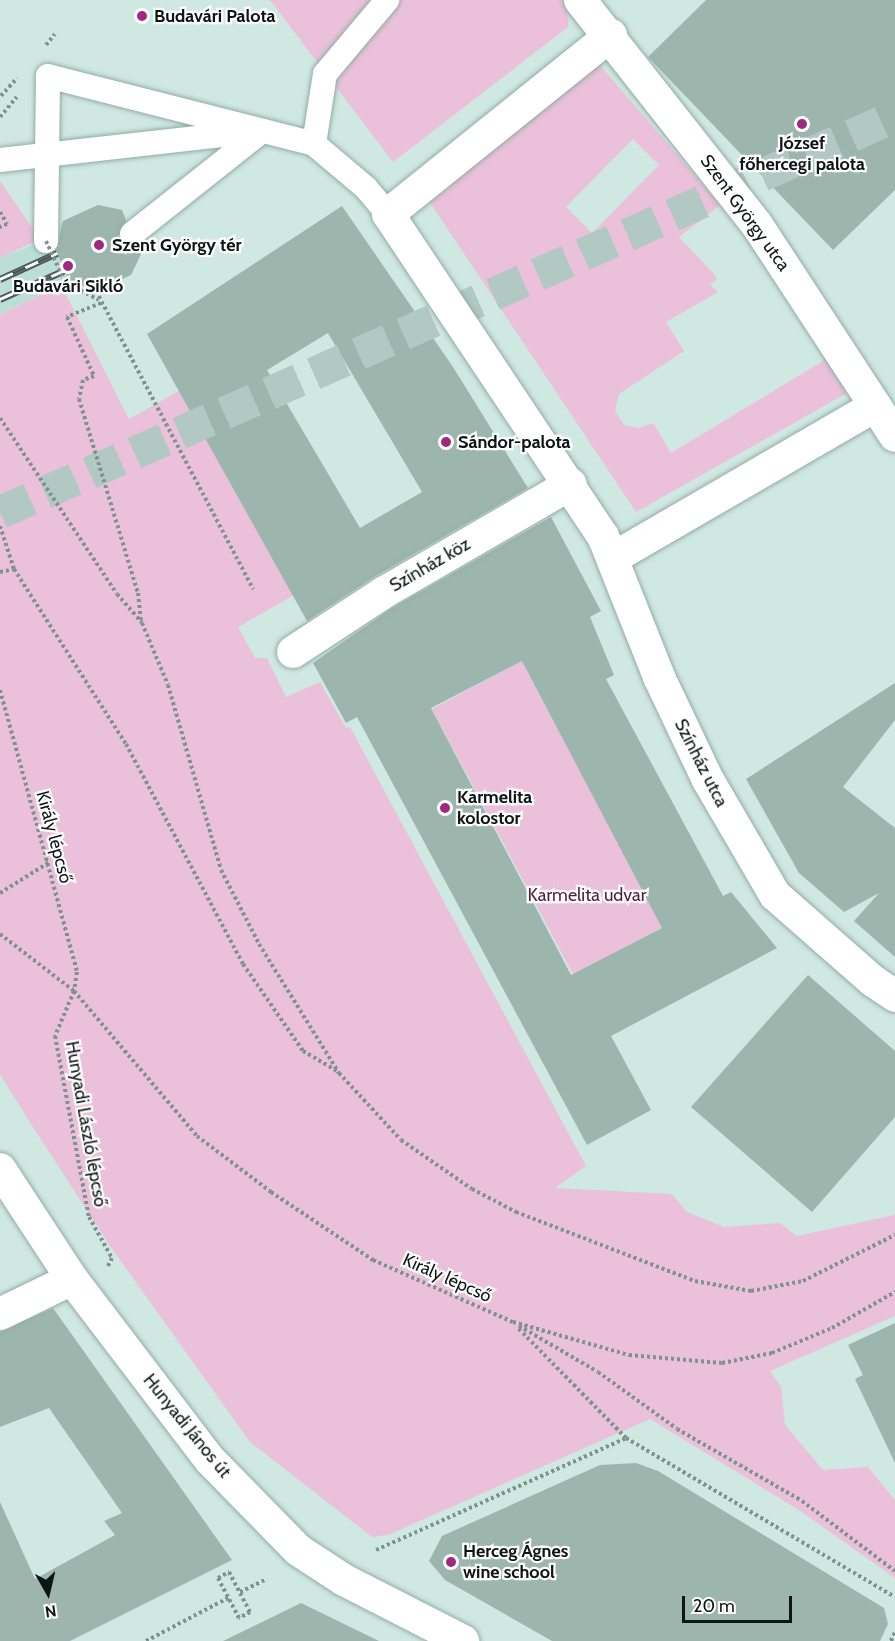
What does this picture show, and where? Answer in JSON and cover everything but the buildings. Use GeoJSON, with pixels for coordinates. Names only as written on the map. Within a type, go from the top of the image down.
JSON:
{"type":"FeatureCollection","features":[{"type":"Feature","properties":{"kind":"street"},"geometry":{"type":"LineString","coordinates":[[314,144],[325,74],[387,0]]}},
{"type":"Feature","properties":{"kind":"street","name":"Szent György utca"},"geometry":{"type":"LineString","coordinates":[[580,0],[611,35],[757,225],[895,436]]}},
{"type":"Feature","properties":{"kind":"street"},"geometry":{"type":"LineString","coordinates":[[388,214],[611,35]]}},
{"type":"Feature","properties":{"kind":"street"},"geometry":{"type":"LineString","coordinates":[[46,241],[48,76],[314,144],[366,188],[388,214],[571,484]]}},
{"type":"Feature","properties":{"kind":"street"},"geometry":{"type":"LineString","coordinates":[[0,160],[262,131]]}},
{"type":"Feature","properties":{"kind":"street"},"geometry":{"type":"LineString","coordinates":[[132,234],[262,131]]}},
{"type":"Feature","properties":{"kind":"street"},"geometry":{"type":"LineString","coordinates":[[613,558],[875,406]]}},
{"type":"Feature","properties":{"kind":"street","name":"Színház utca"},"geometry":{"type":"LineString","coordinates":[[571,484],[613,558],[664,688],[708,780],[775,895],[873,981],[895,996]]}},
{"type":"Feature","properties":{"kind":"street","name":"Színház köz"},"geometry":{"type":"LineString","coordinates":[[293,652],[383,593],[571,484]]}},
{"type":"Feature","properties":{"kind":"street","name":"Hunyadi János út"},"geometry":{"type":"LineString","coordinates":[[0,1169],[72,1280],[210,1460],[298,1550],[344,1580],[463,1641]]}},
{"type":"Feature","properties":{"kind":"street"},"geometry":{"type":"LineString","coordinates":[[0,1314],[72,1280]]}},
{"type":"Feature","properties":{"kind":"path"},"geometry":{"type":"LineString","coordinates":[[0,212],[7,224],[0,227]]}},
{"type":"Feature","properties":{"kind":"path"},"geometry":{"type":"LineString","coordinates":[[46,241],[65,282],[100,302]]}},
{"type":"Feature","properties":{"kind":"path"},"geometry":{"type":"LineString","coordinates":[[96,291],[100,302],[128,345],[253,589]]}},
{"type":"Feature","properties":{"kind":"path"},"geometry":{"type":"LineString","coordinates":[[100,302],[67,317],[94,376],[83,380],[79,399],[138,593],[141,623]]}},
{"type":"Feature","properties":{"kind":"path"},"geometry":{"type":"LineString","coordinates":[[0,418],[117,594],[141,623],[168,685],[221,870],[259,944],[339,1072],[401,1140],[472,1189],[600,1248],[694,1281],[751,1291],[803,1281],[895,1235]]}},
{"type":"Feature","properties":{"kind":"path"},"geometry":{"type":"LineString","coordinates":[[0,526],[14,569],[126,744],[243,964],[303,1051],[339,1072]]}},
{"type":"Feature","properties":{"kind":"path"},"geometry":{"type":"LineString","coordinates":[[0,572],[14,569]]}},
{"type":"Feature","properties":{"kind":"path","name":"Király lépcső"},"geometry":{"type":"LineString","coordinates":[[0,690],[77,972],[74,991]]}},
{"type":"Feature","properties":{"kind":"path"},"geometry":{"type":"LineString","coordinates":[[0,892],[48,863]]}},
{"type":"Feature","properties":{"kind":"path","name":"Király lépcső"},"geometry":{"type":"LineString","coordinates":[[0,934],[74,991],[197,1136],[253,1178],[373,1260],[513,1323],[629,1355],[722,1363],[772,1353],[832,1328],[895,1292]]}},
{"type":"Feature","properties":{"kind":"path","name":"Hunyadi László lépcső"},"geometry":{"type":"LineString","coordinates":[[74,991],[56,1036],[89,1216],[112,1258]]}},
{"type":"Feature","properties":{"kind":"path"},"geometry":{"type":"LineString","coordinates":[[513,1323],[626,1438],[895,1597]]}},
{"type":"Feature","properties":{"kind":"path"},"geometry":{"type":"LineString","coordinates":[[513,1323],[597,1372],[677,1429],[802,1501],[895,1571]]}},
{"type":"Feature","properties":{"kind":"path"},"geometry":{"type":"LineString","coordinates":[[376,1550],[626,1438]]}},
{"type":"Feature","properties":{"kind":"path"},"geometry":{"type":"LineString","coordinates":[[229,1572],[250,1612],[239,1618],[228,1598],[218,1578],[229,1572]]}},
{"type":"Feature","properties":{"kind":"path"},"geometry":{"type":"LineString","coordinates":[[240,1592],[265,1580]]}},
{"type":"Feature","properties":{"kind":"path"},"geometry":{"type":"LineString","coordinates":[[146,1641],[228,1598]]}},
{"type":"Feature","properties":{"kind":"path"},"geometry":{"type":"LineString","coordinates":[[891,1641],[895,1632]]}},
{"type":"Feature","properties":{"kind":"shaded area","name":"Budavári Sikló"},"geometry":{"type":"Polygon","coordinates":[[[98,205],[122,210],[141,254],[131,275],[96,291],[69,280],[0,314],[0,258],[50,238],[63,221],[98,205]]]}},
{"type":"Feature","properties":{"kind":"green space"},"geometry":{"type":"Polygon","coordinates":[[[270,0],[565,0],[569,4],[568,27],[393,162],[270,0]]]}},
{"type":"Feature","properties":{"kind":"green space"},"geometry":{"type":"Polygon","coordinates":[[[593,57],[720,205],[679,237],[715,275],[717,279],[710,285],[718,292],[666,322],[684,351],[619,394],[615,411],[624,425],[639,428],[653,423],[671,453],[825,360],[847,393],[636,512],[423,192],[593,57]],[[633,139],[566,207],[592,233],[659,165],[633,139]]]}},
{"type":"Feature","properties":{"kind":"green space"},"geometry":{"type":"Polygon","coordinates":[[[0,181],[40,239],[0,258],[0,181]]]}},
{"type":"Feature","properties":{"kind":"green space"},"geometry":{"type":"Polygon","coordinates":[[[61,285],[129,419],[179,391],[294,595],[238,627],[255,658],[267,658],[286,697],[320,682],[346,728],[350,727],[586,1166],[555,1188],[672,1194],[687,1212],[724,1227],[780,1223],[797,1236],[895,1215],[895,1316],[770,1371],[781,1387],[785,1425],[823,1470],[868,1467],[895,1500],[895,1578],[799,1510],[650,1419],[388,1535],[372,1537],[250,1442],[110,1246],[29,1121],[0,1074],[0,314],[61,285]]]}},
{"type":"Feature","properties":{"kind":"green space","name":"Karmelita udvar"},"geometry":{"type":"Polygon","coordinates":[[[522,661],[663,927],[573,975],[432,709],[522,661]]]}},
{"type":"Feature","properties":{"kind":"tunnel"},"geometry":{"type":"LineString","coordinates":[[0,512],[895,116]]}},
{"type":"Feature","properties":{"kind":"railway"},"geometry":{"type":"LineString","coordinates":[[0,279],[57,253]]}},
{"type":"Feature","properties":{"kind":"railway"},"geometry":{"type":"LineString","coordinates":[[0,299],[65,270]]}},
{"type":"Feature","properties":{"kind":"place","name":"Budavári Palota"},"geometry":{"type":"Point","coordinates":[142,16]}},
{"type":"Feature","properties":{"kind":"place","name":"József főhercegi palota"},"geometry":{"type":"Point","coordinates":[802,124]}},
{"type":"Feature","properties":{"kind":"place","name":"Szent György tér"},"geometry":{"type":"Point","coordinates":[99,245]}},
{"type":"Feature","properties":{"kind":"place","name":"Budavári Sikló"},"geometry":{"type":"Point","coordinates":[68,266]}},
{"type":"Feature","properties":{"kind":"place","name":"Sándor-palota"},"geometry":{"type":"Point","coordinates":[446,442]}},
{"type":"Feature","properties":{"kind":"place","name":"Karmelita kolostor"},"geometry":{"type":"Point","coordinates":[445,808]}},
{"type":"Feature","properties":{"kind":"place","name":"Herceg Ágnes wine school"},"geometry":{"type":"Point","coordinates":[451,1562]}}]}
